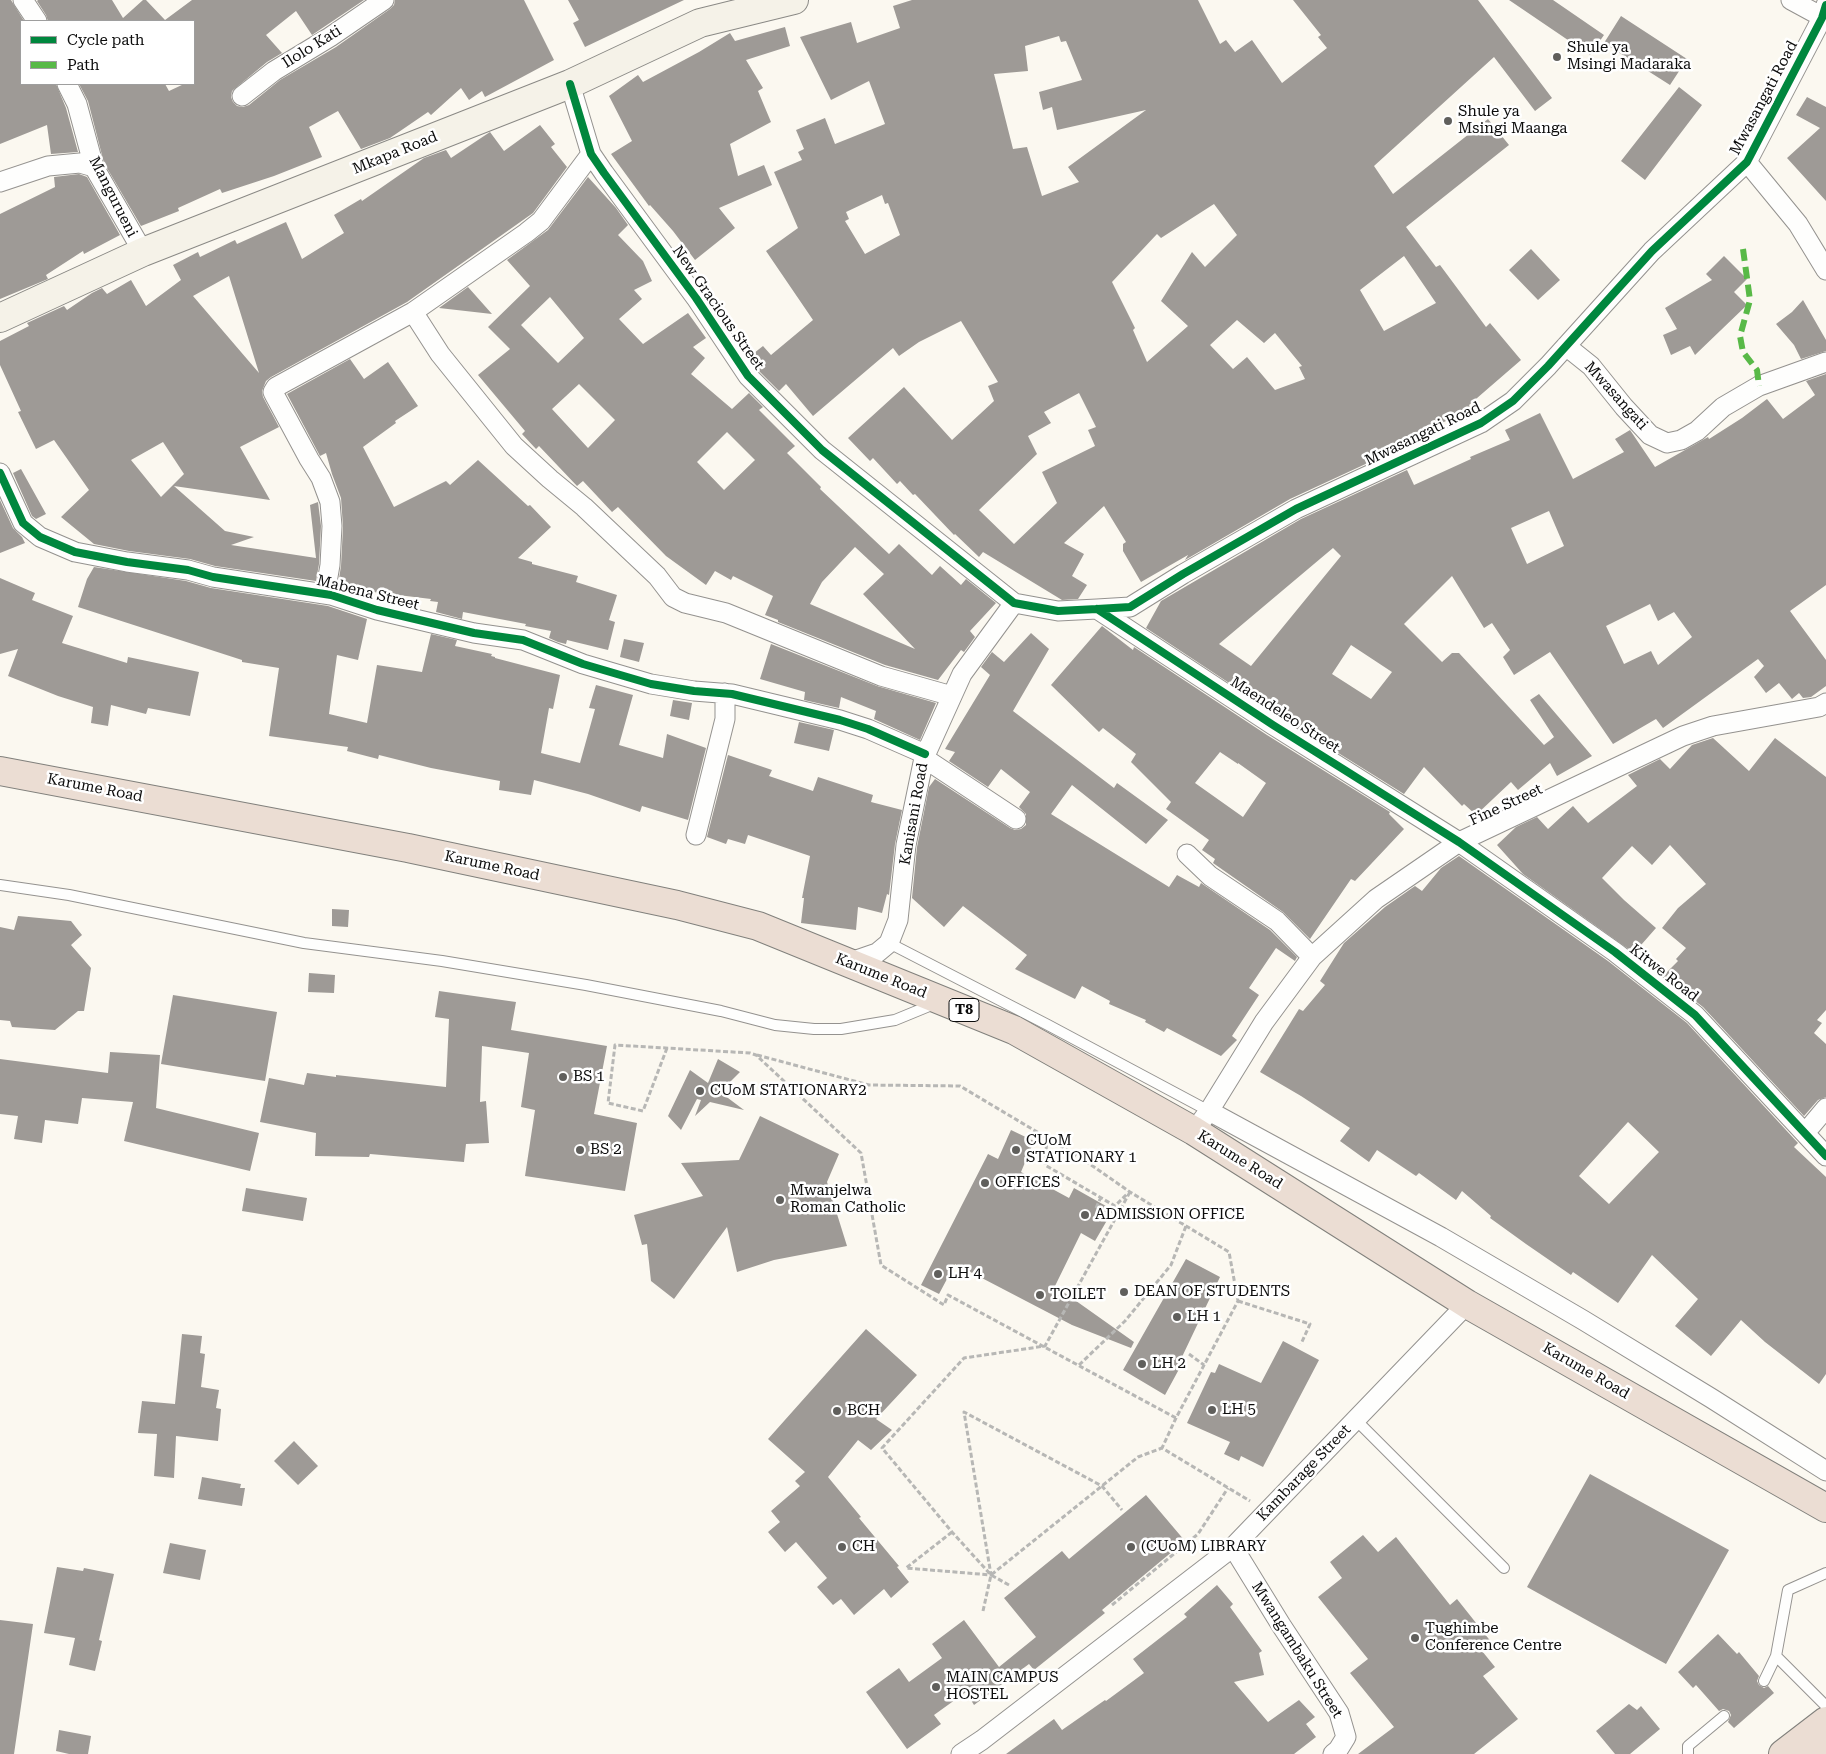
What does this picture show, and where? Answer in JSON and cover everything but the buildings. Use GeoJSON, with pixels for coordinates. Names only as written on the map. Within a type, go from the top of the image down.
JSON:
{"type":"FeatureCollection","features":[{"type":"Feature","properties":{"kind":"highway","name":"Karume Road"},"geometry":{"type":"LineString","coordinates":[[0,770],[408,848],[677,905],[758,926],[1014,1030],[1201,1121],[1467,1304],[1826,1508]]}},
{"type":"Feature","properties":{"kind":"highway"},"geometry":{"type":"LineString","coordinates":[[1783,1754],[1826,1721]]}},
{"type":"Feature","properties":{"kind":"highway"},"geometry":{"type":"LineString","coordinates":[[1820,1754],[1826,1750]]}},
{"type":"Feature","properties":{"kind":"street"},"geometry":{"type":"LineString","coordinates":[[23,0],[36,20]]}},
{"type":"Feature","properties":{"kind":"street","name":"Ilolo Kati"},"geometry":{"type":"LineString","coordinates":[[242,96],[274,71],[330,37],[384,0]]}},
{"type":"Feature","properties":{"kind":"street"},"geometry":{"type":"LineString","coordinates":[[1791,0],[1825,14]]}},
{"type":"Feature","properties":{"kind":"street","name":"Mkapa Road"},"geometry":{"type":"LineString","coordinates":[[0,318],[143,252],[570,84],[700,23],[788,1]]}},
{"type":"Feature","properties":{"kind":"street","name":"Mwasangati Road"},"geometry":{"type":"LineString","coordinates":[[1014,603],[1058,612],[1130,607],[1296,509],[1482,424],[1513,401],[1652,251],[1747,162],[1825,14]]}},
{"type":"Feature","properties":{"kind":"street","name":"New Gracious Street"},"geometry":{"type":"LineString","coordinates":[[570,84],[591,154],[696,298],[748,376],[822,450],[1014,603]]}},
{"type":"Feature","properties":{"kind":"street","name":"Mangurueni"},"geometry":{"type":"LineString","coordinates":[[68,85],[77,104],[94,167],[143,252]]}},
{"type":"Feature","properties":{"kind":"street"},"geometry":{"type":"LineString","coordinates":[[324,594],[330,565],[332,526],[330,502],[321,478],[308,459],[273,392],[276,387],[281,382],[414,312],[541,221],[591,154]]}},
{"type":"Feature","properties":{"kind":"street"},"geometry":{"type":"LineString","coordinates":[[1747,162],[1798,224],[1826,270]]}},
{"type":"Feature","properties":{"kind":"street"},"geometry":{"type":"LineString","coordinates":[[0,182],[48,166],[80,163],[94,167]]}},
{"type":"Feature","properties":{"kind":"street"},"geometry":{"type":"LineString","coordinates":[[414,312],[440,354],[514,446],[584,507],[657,576],[673,597],[685,603],[734,616],[881,676],[952,696]]}},
{"type":"Feature","properties":{"kind":"street","name":"Mwasangati"},"geometry":{"type":"LineString","coordinates":[[1566,346],[1591,366],[1624,407],[1650,435],[1667,443],[1681,440],[1697,431],[1723,407],[1759,386],[1826,362]]}},
{"type":"Feature","properties":{"kind":"street","name":"Mabena Street"},"geometry":{"type":"LineString","coordinates":[[0,473],[23,523],[40,537],[75,552],[127,562],[188,570],[213,577],[324,594],[377,610],[474,633],[523,640],[583,664],[651,684],[694,691],[729,693],[840,720],[868,729],[925,756],[1016,819]]}},
{"type":"Feature","properties":{"kind":"street","name":"Kanisani Road"},"geometry":{"type":"LineString","coordinates":[[889,943],[898,920],[906,845],[925,756],[962,674],[1014,603]]}},
{"type":"Feature","properties":{"kind":"street","name":"Maendeleo Street"},"geometry":{"type":"LineString","coordinates":[[1098,610],[1273,725],[1459,842]]}},
{"type":"Feature","properties":{"kind":"street"},"geometry":{"type":"LineString","coordinates":[[696,835],[725,719],[729,693]]}},
{"type":"Feature","properties":{"kind":"street","name":"Fine Street"},"geometry":{"type":"LineString","coordinates":[[1201,1121],[1264,1022],[1312,957],[1376,899],[1459,842],[1683,736],[1713,726],[1819,707],[1826,703]]}},
{"type":"Feature","properties":{"kind":"street","name":"Kitwe Road"},"geometry":{"type":"LineString","coordinates":[[1459,842],[1615,952],[1695,1015],[1826,1156]]}},
{"type":"Feature","properties":{"kind":"street"},"geometry":{"type":"LineString","coordinates":[[1187,854],[1210,876],[1277,921],[1312,957]]}},
{"type":"Feature","properties":{"kind":"street"},"geometry":{"type":"LineString","coordinates":[[848,963],[877,953],[889,943]]}},
{"type":"Feature","properties":{"kind":"street"},"geometry":{"type":"LineString","coordinates":[[1805,1133],[1826,1108]]}},
{"type":"Feature","properties":{"kind":"street"},"geometry":{"type":"LineString","coordinates":[[1201,1121],[1441,1238],[1583,1320],[1826,1471]]}},
{"type":"Feature","properties":{"kind":"street","name":"Kambarage Street"},"geometry":{"type":"LineString","coordinates":[[961,1754],[982,1740],[1233,1546],[1467,1304]]}},
{"type":"Feature","properties":{"kind":"street","name":"Mwangambaku Street"},"geometry":{"type":"LineString","coordinates":[[1233,1546],[1281,1625],[1339,1713],[1346,1737],[1338,1750],[1333,1754]]}},
{"type":"Feature","properties":{"kind":"lane"},"geometry":{"type":"LineString","coordinates":[[0,885],[69,895],[304,943],[442,961],[586,985],[720,1011],[774,1025],[814,1029],[848,1028],[895,1020],[941,1001]]}},
{"type":"Feature","properties":{"kind":"lane"},"geometry":{"type":"LineString","coordinates":[[889,943],[1048,1025],[1201,1121]]}},
{"type":"Feature","properties":{"kind":"lane"},"geometry":{"type":"LineString","coordinates":[[1355,1420],[1504,1568]]}},
{"type":"Feature","properties":{"kind":"lane"},"geometry":{"type":"LineString","coordinates":[[1764,1681],[1776,1656],[1788,1590],[1826,1573]]}},
{"type":"Feature","properties":{"kind":"lane"},"geometry":{"type":"LineString","coordinates":[[1776,1656],[1826,1706]]}},
{"type":"Feature","properties":{"kind":"lane"},"geometry":{"type":"LineString","coordinates":[[1688,1754],[1688,1746],[1724,1716]]}},
{"type":"Feature","properties":{"kind":"path"},"geometry":{"type":"LineString","coordinates":[[667,1048],[643,1111],[608,1103],[615,1045],[667,1048],[756,1055],[869,1085],[960,1086],[1047,1137],[1130,1192],[1229,1252],[1238,1301],[1162,1448],[1138,1457],[991,1575],[906,1568],[952,1532]]}},
{"type":"Feature","properties":{"kind":"path"},"geometry":{"type":"LineString","coordinates":[[756,1055],[861,1153],[881,1266],[944,1305],[948,1295],[1176,1418]]}},
{"type":"Feature","properties":{"kind":"path"},"geometry":{"type":"LineString","coordinates":[[1047,1137],[1045,1165],[1115,1206],[1130,1192]]}},
{"type":"Feature","properties":{"kind":"path"},"geometry":{"type":"LineString","coordinates":[[1045,1346],[1130,1192]]}},
{"type":"Feature","properties":{"kind":"path"},"geometry":{"type":"LineString","coordinates":[[1096,1208],[1101,1198]]}},
{"type":"Feature","properties":{"kind":"path"},"geometry":{"type":"LineString","coordinates":[[1079,1365],[1125,1320],[1171,1265],[1186,1226]]}},
{"type":"Feature","properties":{"kind":"path"},"geometry":{"type":"LineString","coordinates":[[1238,1301],[1310,1324],[1302,1344]]}},
{"type":"Feature","properties":{"kind":"path"},"geometry":{"type":"LineString","coordinates":[[1009,1585],[991,1575],[952,1532],[882,1448],[964,1358],[1045,1346]]}},
{"type":"Feature","properties":{"kind":"path"},"geometry":{"type":"LineString","coordinates":[[1189,1354],[1204,1365]]}},
{"type":"Feature","properties":{"kind":"path"},"geometry":{"type":"LineString","coordinates":[[983,1611],[991,1575],[964,1412],[1102,1486],[1122,1510]]}},
{"type":"Feature","properties":{"kind":"path"},"geometry":{"type":"LineString","coordinates":[[1162,1448],[1267,1511]]}},
{"type":"Feature","properties":{"kind":"path"},"geometry":{"type":"LineString","coordinates":[[1112,1605],[1198,1534],[1228,1488]]}},
{"type":"Feature","properties":{"kind":"marked path"},"geometry":{"type":"LineString","coordinates":[[1743,249],[1750,300],[1740,336],[1743,352],[1757,370],[1759,386]]}},
{"type":"Feature","properties":{"kind":"cycle path"},"geometry":{"type":"LineString","coordinates":[[570,84],[591,154],[604,173],[696,298],[748,376],[822,450],[1014,603],[1058,611],[1130,607],[1296,509],[1481,423],[1513,401],[1548,366],[1652,251],[1747,162],[1822,18],[1826,5]]}},
{"type":"Feature","properties":{"kind":"cycle path"},"geometry":{"type":"LineString","coordinates":[[0,473],[23,523],[40,537],[75,552],[127,562],[188,570],[213,577],[331,595],[377,610],[474,633],[523,640],[583,664],[651,684],[694,691],[732,694],[840,720],[868,729],[925,754]]}},
{"type":"Feature","properties":{"kind":"cycle path"},"geometry":{"type":"LineString","coordinates":[[1097,609],[1273,725],[1459,842],[1615,952],[1695,1015],[1826,1156]]}},
{"type":"Feature","properties":{"kind":"place","name":"Shule ya Msingi Madaraka"},"geometry":{"type":"Point","coordinates":[1557,57]}},
{"type":"Feature","properties":{"kind":"place","name":"Shule ya Msingi Maanga"},"geometry":{"type":"Point","coordinates":[1448,121]}},
{"type":"Feature","properties":{"kind":"place","name":"BS 1"},"geometry":{"type":"Point","coordinates":[563,1077]}},
{"type":"Feature","properties":{"kind":"place","name":"CUoM STATIONARY2"},"geometry":{"type":"Point","coordinates":[700,1091]}},
{"type":"Feature","properties":{"kind":"place","name":"BS 2"},"geometry":{"type":"Point","coordinates":[580,1150]}},
{"type":"Feature","properties":{"kind":"place","name":"CUoM STATIONARY 1"},"geometry":{"type":"Point","coordinates":[1016,1150]}},
{"type":"Feature","properties":{"kind":"place","name":"OFFICES"},"geometry":{"type":"Point","coordinates":[985,1183]}},
{"type":"Feature","properties":{"kind":"place","name":"Mwanjelwa Roman Catholic"},"geometry":{"type":"Point","coordinates":[780,1200]}},
{"type":"Feature","properties":{"kind":"place","name":"ADMISSION OFFICE"},"geometry":{"type":"Point","coordinates":[1085,1215]}},
{"type":"Feature","properties":{"kind":"place","name":"LH 4"},"geometry":{"type":"Point","coordinates":[938,1274]}},
{"type":"Feature","properties":{"kind":"place","name":"DEAN OF STUDENTS"},"geometry":{"type":"Point","coordinates":[1124,1292]}},
{"type":"Feature","properties":{"kind":"place","name":"TOILET"},"geometry":{"type":"Point","coordinates":[1040,1295]}},
{"type":"Feature","properties":{"kind":"place","name":"LH 1"},"geometry":{"type":"Point","coordinates":[1177,1317]}},
{"type":"Feature","properties":{"kind":"place","name":"LH 2"},"geometry":{"type":"Point","coordinates":[1142,1364]}},
{"type":"Feature","properties":{"kind":"place","name":"LH 5"},"geometry":{"type":"Point","coordinates":[1212,1410]}},
{"type":"Feature","properties":{"kind":"place","name":"BCH"},"geometry":{"type":"Point","coordinates":[837,1411]}},
{"type":"Feature","properties":{"kind":"place","name":"CH"},"geometry":{"type":"Point","coordinates":[842,1547]}},
{"type":"Feature","properties":{"kind":"place","name":"(CUoM) LIBRARY"},"geometry":{"type":"Point","coordinates":[1131,1547]}},
{"type":"Feature","properties":{"kind":"place","name":"Tughimbe Conference Centre"},"geometry":{"type":"Point","coordinates":[1415,1638]}},
{"type":"Feature","properties":{"kind":"place","name":"MAIN CAMPUS HOSTEL"},"geometry":{"type":"Point","coordinates":[936,1687]}}]}
